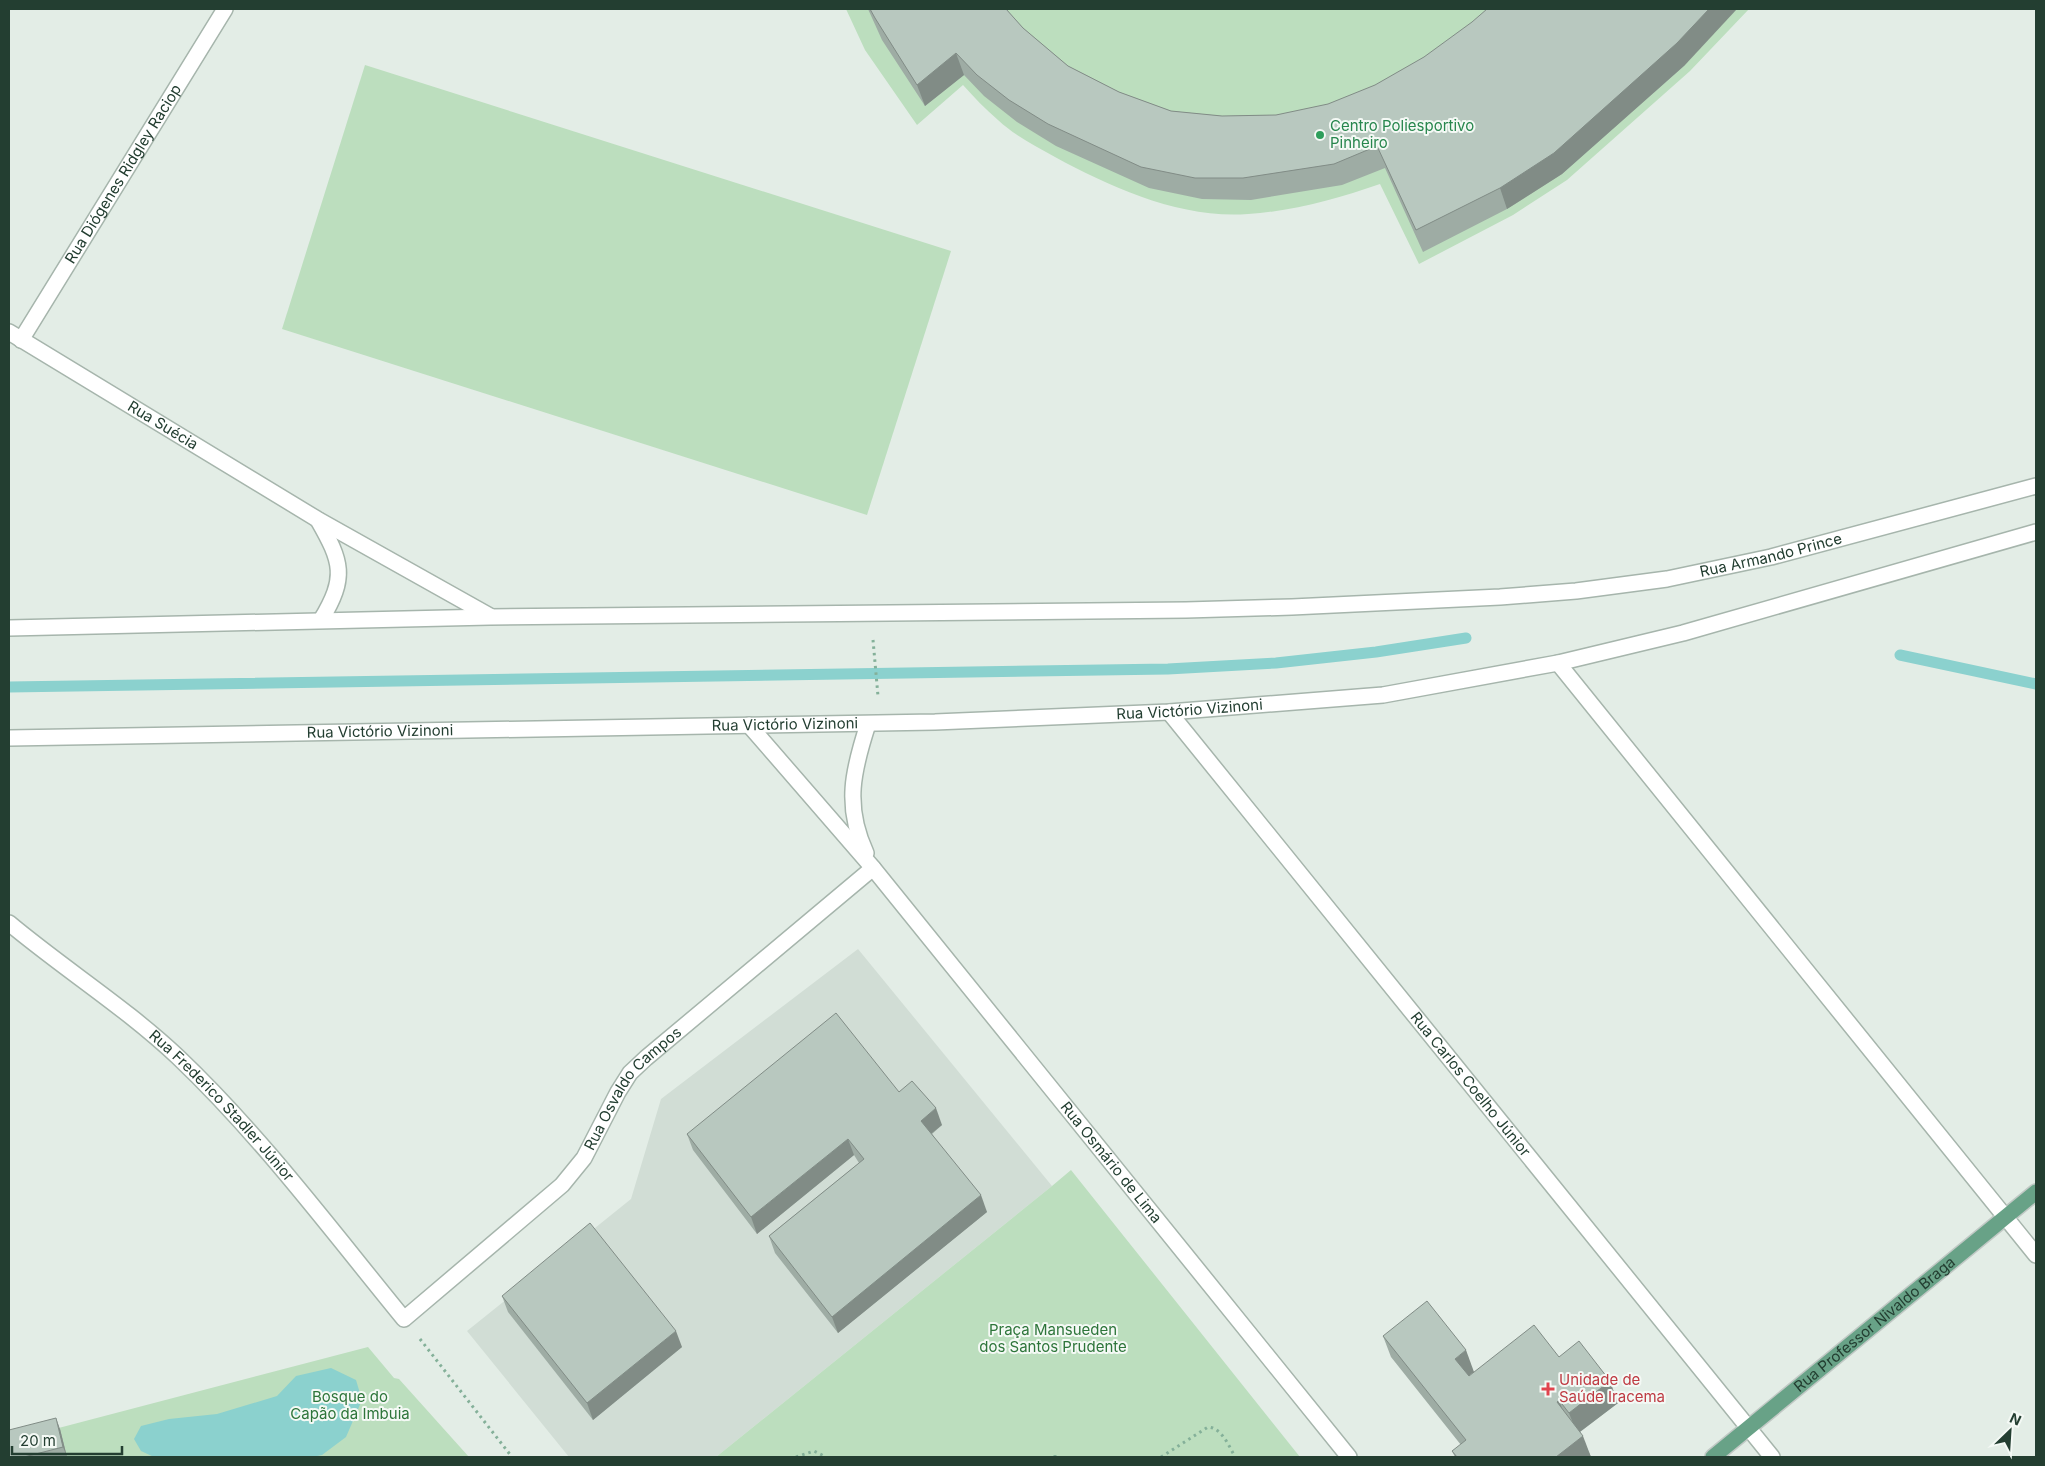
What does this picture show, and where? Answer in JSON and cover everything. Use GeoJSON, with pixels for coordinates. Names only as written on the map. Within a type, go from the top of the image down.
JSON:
{"type":"FeatureCollection","features":[{"type":"Feature","properties":{"kind":"main road","name":"Rua Professor Nivaldo Braga"},"geometry":{"type":"LineString","coordinates":[[1713,1457],[2036,1192]]}},
{"type":"Feature","properties":{"kind":"street","name":"Rua Diógenes Ridgley Raciop"},"geometry":{"type":"LineString","coordinates":[[15,336],[225,9]]}},
{"type":"Feature","properties":{"kind":"street","name":"Rua Suécia"},"geometry":{"type":"LineString","coordinates":[[15,336],[317,519],[490,617]]}},
{"type":"Feature","properties":{"kind":"street","name":"Rua Armando Prince"},"geometry":{"type":"LineString","coordinates":[[490,617],[1302,607],[1576,591],[1667,579],[1771,557],[2036,486]]}},
{"type":"Feature","properties":{"kind":"street","name":"Rua Suécia"},"geometry":{"type":"LineString","coordinates":[[317,519],[335,550],[338,564],[336,589],[320,620]]}},
{"type":"Feature","properties":{"kind":"street"},"geometry":{"type":"LineString","coordinates":[[2036,532],[1775,609],[1558,663],[2036,1255]]}},
{"type":"Feature","properties":{"kind":"street"},"geometry":{"type":"LineString","coordinates":[[9,628],[490,617]]}},
{"type":"Feature","properties":{"kind":"street","name":"Rua Victório Vizinoni"},"geometry":{"type":"LineString","coordinates":[[9,738],[868,724],[1169,712],[1383,695],[1558,663]]}},
{"type":"Feature","properties":{"kind":"street","name":"Rua Carlos Coelho Júnior"},"geometry":{"type":"LineString","coordinates":[[1169,712],[1772,1457]]}},
{"type":"Feature","properties":{"kind":"street","name":"Rua Osmário de Lima"},"geometry":{"type":"LineString","coordinates":[[868,724],[857,759],[852,810],[858,837],[873,868]]}},
{"type":"Feature","properties":{"kind":"street","name":"Rua Osmário de Lima"},"geometry":{"type":"LineString","coordinates":[[749,725],[873,868],[1349,1457]]}},
{"type":"Feature","properties":{"kind":"street","name":"Rua Osvaldo Campos"},"geometry":{"type":"LineString","coordinates":[[404,1319],[562,1185],[584,1158],[630,1073],[873,868]]}},
{"type":"Feature","properties":{"kind":"street","name":"Rua Frederico Stadler Júnior"},"geometry":{"type":"LineString","coordinates":[[9,923],[130,1016],[177,1056],[215,1094],[258,1141],[404,1319]]}},
{"type":"Feature","properties":{"kind":"path"},"geometry":{"type":"LineString","coordinates":[[873,632],[878,705]]}},
{"type":"Feature","properties":{"kind":"path"},"geometry":{"type":"LineString","coordinates":[[404,1319],[512,1457]]}},
{"type":"Feature","properties":{"kind":"path"},"geometry":{"type":"LineString","coordinates":[[1161,1457],[1208,1427],[1219,1431],[1235,1457]]}},
{"type":"Feature","properties":{"kind":"path"},"geometry":{"type":"LineString","coordinates":[[796,1457],[814,1451],[826,1457]]}},
{"type":"Feature","properties":{"kind":"shaded area"},"geometry":{"type":"Polygon","coordinates":[[[858,949],[1052,1186],[716,1457],[569,1457],[467,1331],[631,1199],[661,1099],[858,949]]]}},
{"type":"Feature","properties":{"kind":"green space","name":"Centro Poliesportivo Pinheiro"},"geometry":{"type":"Polygon","coordinates":[[[846,9],[1749,9],[1690,71],[1567,180],[1513,215],[1419,264],[1380,184],[1348,195],[1282,210],[1248,214],[1198,212],[1148,199],[1077,169],[1011,131],[963,85],[917,125],[865,50],[846,9]]]}},
{"type":"Feature","properties":{"kind":"green space"},"geometry":{"type":"Polygon","coordinates":[[[365,65],[951,251],[867,515],[282,329],[365,65]]]}},
{"type":"Feature","properties":{"kind":"green space","name":"Praça Mansueden dos Santos Prudente"},"geometry":{"type":"Polygon","coordinates":[[[1071,1170],[1300,1457],[716,1457],[1052,1186],[1071,1170]]]}},
{"type":"Feature","properties":{"kind":"green space","name":"Bosque do Capão da Imbuia"},"geometry":{"type":"Polygon","coordinates":[[[368,1347],[394,1378],[399,1379],[469,1457],[9,1457],[9,1441],[368,1347]]]}},
{"type":"Feature","properties":{"kind":"water"},"geometry":{"type":"Polygon","coordinates":[[[331,1368],[356,1380],[362,1400],[346,1437],[322,1455],[312,1457],[154,1457],[141,1451],[134,1439],[141,1426],[169,1419],[217,1414],[277,1396],[296,1376],[331,1368]]]}},
{"type":"Feature","properties":{"kind":"building"},"geometry":{"type":"Polygon","coordinates":[[[870,9],[1006,9],[1023,28],[1068,66],[1119,92],[1171,111],[1222,116],[1276,115],[1328,104],[1375,85],[1424,57],[1487,9],[1709,9],[1677,43],[1554,153],[1500,188],[1416,230],[1377,146],[1334,164],[1243,178],[1195,178],[1141,167],[1048,124],[1009,100],[977,75],[956,53],[917,85],[870,9]]]}},
{"type":"Feature","properties":{"kind":"building"},"geometry":{"type":"Polygon","coordinates":[[[836,1013],[899,1092],[912,1081],[936,1108],[921,1121],[981,1195],[832,1317],[769,1236],[864,1159],[848,1139],[751,1217],[687,1134],[836,1013]]]}},
{"type":"Feature","properties":{"kind":"building"},"geometry":{"type":"Polygon","coordinates":[[[590,1223],[676,1331],[587,1403],[502,1296],[590,1223]]]}},
{"type":"Feature","properties":{"kind":"building","name":"Unidade de Saúde Iracema"},"geometry":{"type":"Polygon","coordinates":[[[1427,1301],[1466,1350],[1455,1359],[1469,1376],[1534,1325],[1559,1357],[1579,1341],[1610,1381],[1569,1413],[1559,1400],[1557,1402],[1583,1436],[1556,1457],[1457,1457],[1452,1451],[1466,1440],[1383,1336],[1427,1301]]]}},
{"type":"Feature","properties":{"kind":"building"},"geometry":{"type":"Polygon","coordinates":[[[56,1418],[63,1447],[24,1457],[9,1457],[9,1430],[56,1418]]]}},
{"type":"Feature","properties":{"kind":"waterway"},"geometry":{"type":"LineString","coordinates":[[9,687],[1168,669],[1276,663],[1376,652],[1466,638]]}},
{"type":"Feature","properties":{"kind":"waterway"},"geometry":{"type":"LineString","coordinates":[[1900,655],[2036,684]]}},
{"type":"Feature","properties":{"kind":"place","name":"Centro Poliesportivo Pinheiro"},"geometry":{"type":"Point","coordinates":[1320,135]}},
{"type":"Feature","properties":{"kind":"place","name":"Unidade de Saúde Iracema"},"geometry":{"type":"Point","coordinates":[1548,1389]}}]}
